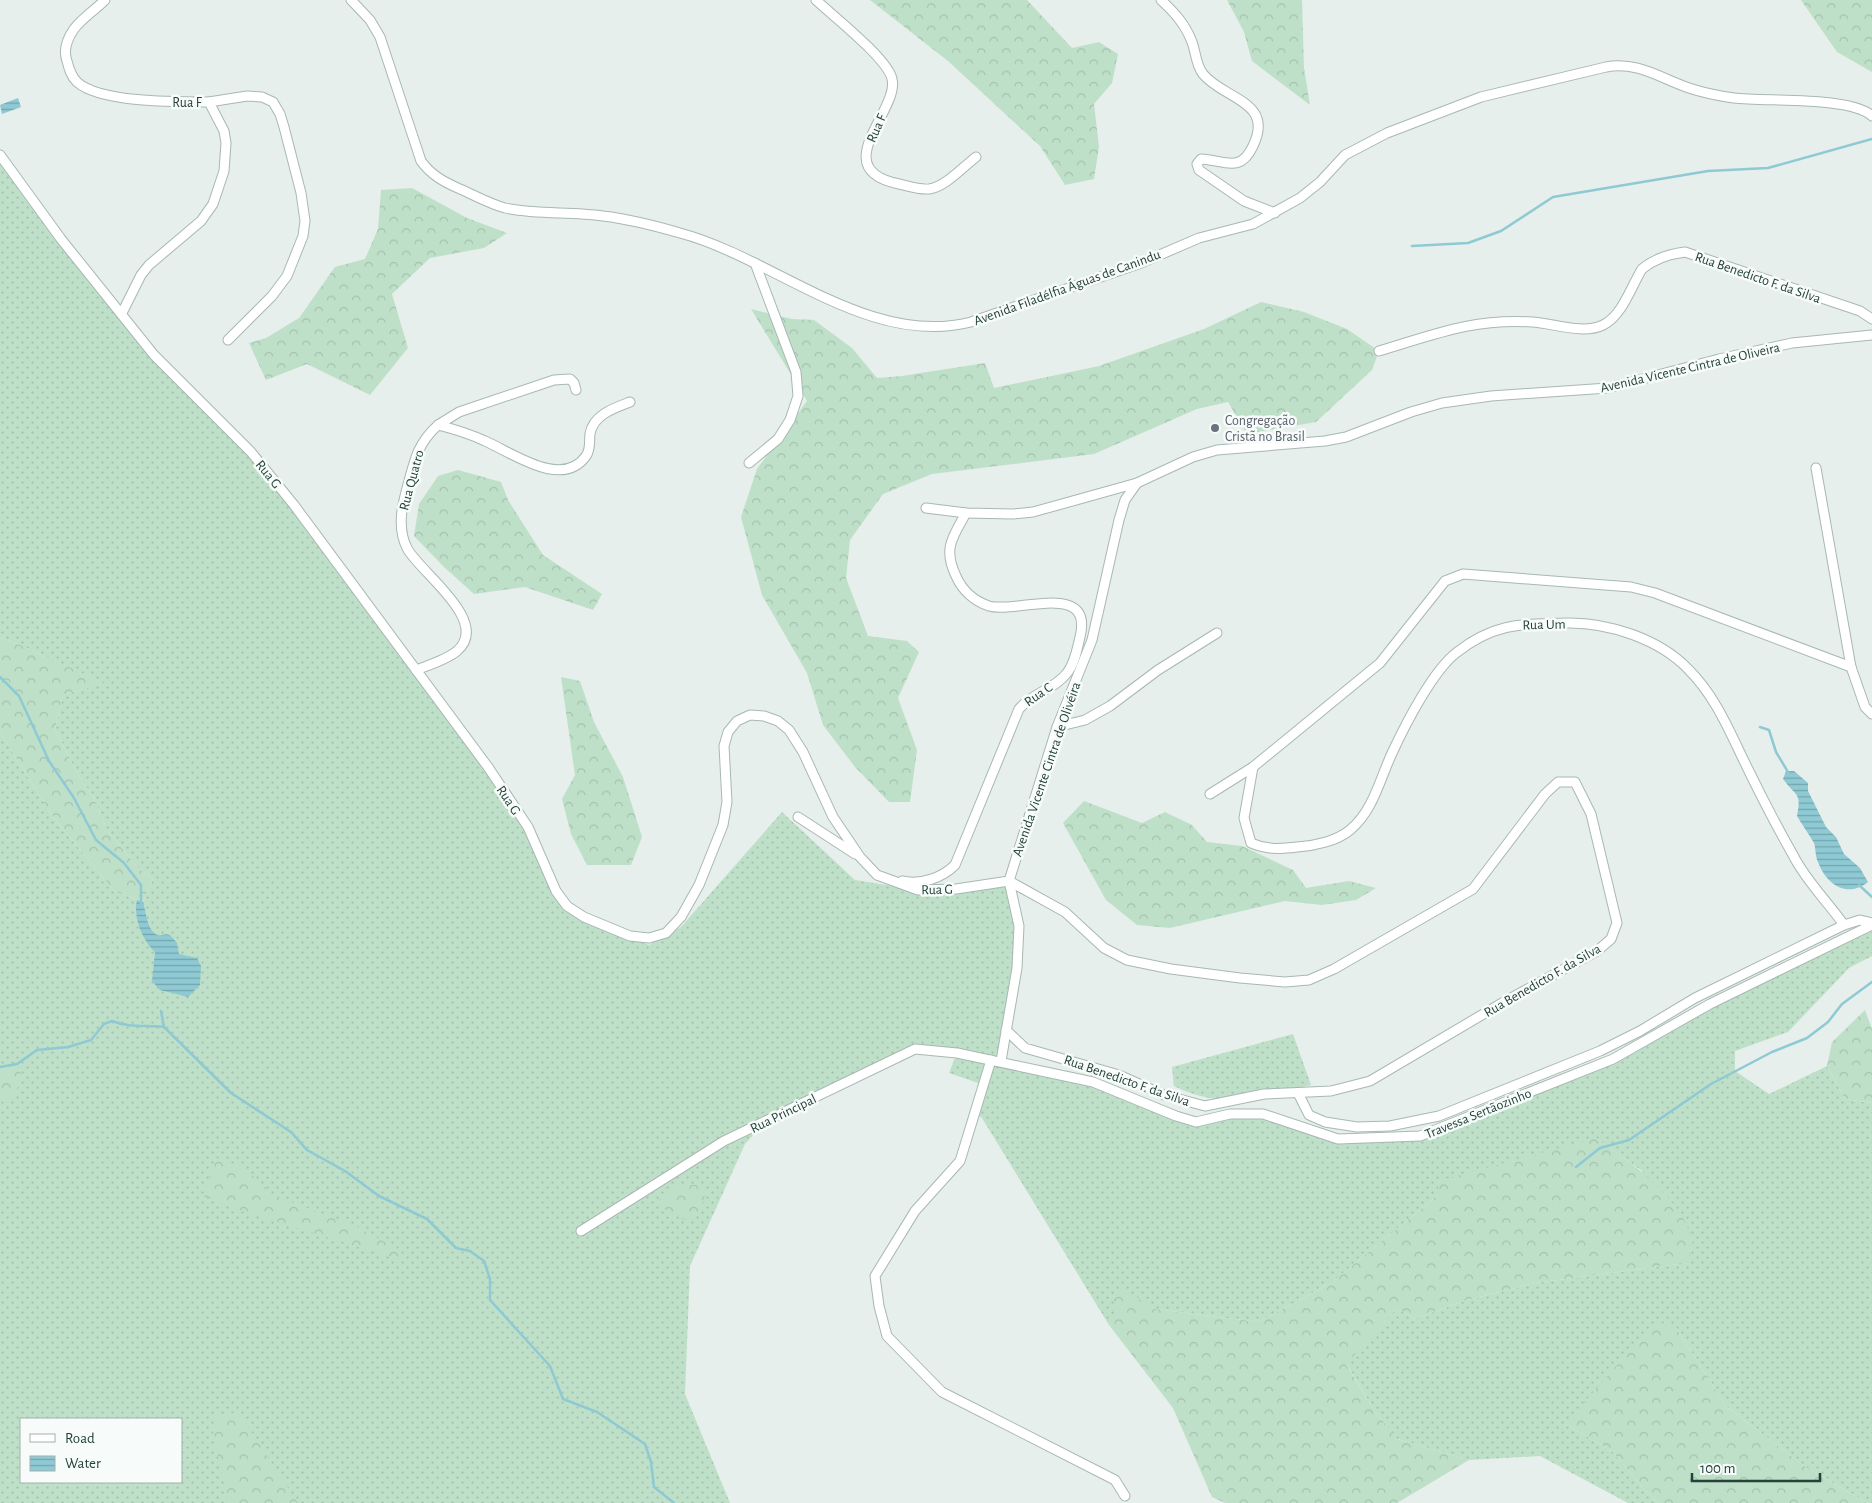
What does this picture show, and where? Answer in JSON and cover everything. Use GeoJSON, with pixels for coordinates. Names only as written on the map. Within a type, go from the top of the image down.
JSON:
{"type":"FeatureCollection","features":[{"type":"Feature","properties":{"kind":"street","name":"Rua F"},"geometry":{"type":"LineString","coordinates":[[105,0],[74,29],[66,46],[65,56],[68,66],[78,83],[92,90],[122,97],[164,102],[209,102],[224,131],[226,143],[224,171],[213,204],[201,221],[149,265],[122,313]]}},
{"type":"Feature","properties":{"kind":"street","name":"Avenida Filadélfia Águas de Canindu"},"geometry":{"type":"LineString","coordinates":[[351,0],[370,20],[380,37],[421,161],[437,177],[503,207],[522,211],[603,216],[682,233],[755,263],[779,277],[838,303],[890,321],[917,327],[949,328],[971,322],[1141,263],[1199,238],[1253,224],[1300,198],[1320,182],[1345,156],[1387,133],[1481,97],[1620,64],[1639,67],[1706,94],[1762,101],[1843,104],[1866,110],[1872,116]]}},
{"type":"Feature","properties":{"kind":"street","name":"Rua F"},"geometry":{"type":"LineString","coordinates":[[816,0],[880,59],[892,77],[893,86],[890,100],[876,121],[867,150],[868,164],[875,175],[888,182],[929,189],[938,186],[976,157]]}},
{"type":"Feature","properties":{"kind":"street"},"geometry":{"type":"LineString","coordinates":[[1161,0],[1184,24],[1203,74],[1244,101],[1252,109],[1258,124],[1256,139],[1250,153],[1241,162],[1233,165],[1201,159],[1197,164],[1199,170],[1244,201],[1275,213]]}},
{"type":"Feature","properties":{"kind":"street"},"geometry":{"type":"LineString","coordinates":[[209,102],[247,96],[262,97],[273,102],[280,114],[284,127],[301,194],[305,221],[303,236],[287,276],[272,296],[228,340]]}},
{"type":"Feature","properties":{"kind":"street","name":"Rua G"},"geometry":{"type":"LineString","coordinates":[[0,156],[61,239],[154,355],[251,452],[294,504],[488,767],[528,828],[556,891],[567,906],[584,917],[630,936],[649,938],[666,933],[681,917],[699,885],[723,825],[727,802],[724,746],[728,732],[737,722],[750,715],[764,716],[778,721],[789,730],[803,752],[833,817],[860,857],[877,875],[918,890],[956,889],[1009,881]]}},
{"type":"Feature","properties":{"kind":"street","name":"Rua Benedicto F. da Silva"},"geometry":{"type":"LineString","coordinates":[[1379,351],[1468,324],[1532,322],[1587,329],[1602,326],[1613,319],[1642,270],[1648,264],[1676,253],[1685,252],[1860,312],[1872,319]]}},
{"type":"Feature","properties":{"kind":"street"},"geometry":{"type":"LineString","coordinates":[[749,462],[778,438],[790,420],[798,396],[796,372],[755,263]]}},
{"type":"Feature","properties":{"kind":"street","name":"Avenida Vicente Cintra de Oliveira"},"geometry":{"type":"LineString","coordinates":[[926,508],[966,513],[1013,514],[1033,512],[1137,483],[1175,464],[1217,450],[1306,443],[1346,437],[1410,412],[1442,403],[1491,396],[1608,388],[1719,358],[1792,343],[1872,335]]}},
{"type":"Feature","properties":{"kind":"street","name":"Rua Quatro"},"geometry":{"type":"LineString","coordinates":[[416,670],[458,650],[465,639],[464,626],[459,610],[449,595],[407,548],[401,523],[402,503],[418,446],[438,425],[459,412],[554,380],[570,379],[576,390]]}},
{"type":"Feature","properties":{"kind":"street"},"geometry":{"type":"LineString","coordinates":[[438,425],[476,437],[531,464],[560,469],[581,462],[588,455],[590,434],[593,424],[598,418],[630,402]]}},
{"type":"Feature","properties":{"kind":"street"},"geometry":{"type":"LineString","coordinates":[[1816,468],[1851,667],[1865,706],[1872,714]]}},
{"type":"Feature","properties":{"kind":"street","name":"Avenida Vicente Cintra de Olivéira"},"geometry":{"type":"LineString","coordinates":[[1001,1061],[1017,968],[1019,926],[1009,881],[1057,727],[1092,640],[1125,500],[1137,483]]}},
{"type":"Feature","properties":{"kind":"street","name":"Rua C"},"geometry":{"type":"LineString","coordinates":[[877,875],[907,882],[930,880],[948,872],[956,865],[1019,708],[1027,699],[1067,674],[1076,656],[1082,631],[1079,615],[1074,608],[1063,603],[1048,602],[1006,608],[990,606],[973,598],[960,584],[948,556],[954,534],[966,513]]}},
{"type":"Feature","properties":{"kind":"street"},"geometry":{"type":"LineString","coordinates":[[1210,794],[1253,767],[1380,663],[1445,581],[1463,574],[1631,586],[1655,593],[1851,667]]}},
{"type":"Feature","properties":{"kind":"street","name":"Rua Um"},"geometry":{"type":"LineString","coordinates":[[1253,767],[1244,818],[1251,843],[1263,848],[1314,846],[1348,832],[1359,822],[1370,806],[1393,750],[1413,712],[1443,666],[1456,653],[1492,630],[1515,624],[1577,623],[1610,628],[1653,644],[1670,654],[1689,670],[1708,693],[1724,718],[1794,858],[1844,925]]}},
{"type":"Feature","properties":{"kind":"street"},"geometry":{"type":"LineString","coordinates":[[1057,727],[1085,720],[1110,706],[1158,670],[1217,633]]}},
{"type":"Feature","properties":{"kind":"street","name":"Rua Benedicto F. da Silva"},"geometry":{"type":"LineString","coordinates":[[1006,1030],[1025,1048],[1118,1074],[1164,1095],[1205,1106],[1264,1094],[1331,1091],[1370,1082],[1502,1003],[1597,951],[1611,939],[1617,924],[1614,903],[1591,814],[1575,782],[1558,782],[1545,794],[1473,889],[1334,969],[1309,980],[1285,982],[1240,978],[1171,969],[1127,960],[1104,948],[1065,912],[1009,881]]}},
{"type":"Feature","properties":{"kind":"street"},"geometry":{"type":"LineString","coordinates":[[798,817],[860,857]]}},
{"type":"Feature","properties":{"kind":"street"},"geometry":{"type":"LineString","coordinates":[[1298,1093],[1309,1115],[1333,1124],[1358,1127],[1390,1126],[1439,1116],[1600,1051],[1640,1031],[1695,998],[1844,925],[1860,920],[1872,924]]}},
{"type":"Feature","properties":{"kind":"street","name":"Travessa Sertãozinho"},"geometry":{"type":"LineString","coordinates":[[1001,1061],[1093,1082],[1176,1116],[1196,1122],[1230,1114],[1263,1114],[1338,1139],[1420,1136],[1613,1059],[1710,1004],[1872,924]]}},
{"type":"Feature","properties":{"kind":"street","name":"Rua Principal"},"geometry":{"type":"LineString","coordinates":[[581,1231],[724,1142],[915,1049],[957,1053],[1001,1061]]}},
{"type":"Feature","properties":{"kind":"street"},"geometry":{"type":"LineString","coordinates":[[991,1060],[960,1161],[915,1211],[875,1276],[879,1306],[887,1336],[942,1392],[1115,1480],[1125,1496]]}},
{"type":"Feature","properties":{"kind":"green space"},"geometry":{"type":"Polygon","coordinates":[[[870,0],[1027,0],[1072,48],[1099,42],[1118,54],[1112,83],[1094,104],[1099,147],[1094,179],[1065,185],[1040,146],[948,61],[870,0]]]}},
{"type":"Feature","properties":{"kind":"green space"},"geometry":{"type":"Polygon","coordinates":[[[1227,0],[1302,0],[1304,68],[1310,105],[1252,61],[1244,32],[1227,0]]]}},
{"type":"Feature","properties":{"kind":"green space"},"geometry":{"type":"Polygon","coordinates":[[[1801,0],[1872,0],[1872,72],[1837,52],[1801,0]]]}},
{"type":"Feature","properties":{"kind":"green space"},"geometry":{"type":"Polygon","coordinates":[[[0,155],[122,313],[251,452],[528,827],[567,906],[649,945],[681,927],[782,812],[855,880],[918,890],[1009,881],[1019,926],[1001,1061],[1093,1082],[1196,1122],[1263,1114],[1338,1139],[1420,1136],[1613,1059],[1872,925],[1872,956],[1849,968],[1788,1032],[1735,1051],[1735,1071],[1769,1094],[1827,1066],[1845,1099],[1872,1103],[1872,1503],[1867,1503],[1804,1466],[1726,1406],[1676,1328],[1565,1424],[1612,1451],[1643,1488],[1659,1503],[1628,1503],[1540,1456],[1469,1460],[1397,1439],[1374,1410],[1346,1363],[1397,1308],[1414,1319],[1464,1301],[1535,1283],[1687,1263],[1642,1171],[1596,1138],[1438,1195],[1331,1283],[1259,1322],[1155,1309],[1122,1290],[1117,1290],[1114,1320],[1109,1325],[982,1118],[976,1114],[984,1085],[949,1073],[957,1053],[915,1049],[766,1121],[745,1144],[690,1266],[685,1394],[730,1503],[0,1503],[0,732],[51,814],[114,891],[143,902],[153,879],[138,868],[107,830],[93,796],[78,775],[55,729],[63,695],[103,683],[16,643],[0,638],[0,155]]]}},
{"type":"Feature","properties":{"kind":"green space"},"geometry":{"type":"Polygon","coordinates":[[[412,188],[467,218],[507,233],[484,248],[430,258],[392,294],[408,348],[370,395],[307,364],[266,380],[249,343],[266,338],[299,318],[335,267],[365,259],[378,229],[381,190],[412,188]]]}},
{"type":"Feature","properties":{"kind":"green space"},"geometry":{"type":"Polygon","coordinates":[[[1261,302],[1304,312],[1347,329],[1379,351],[1372,370],[1316,422],[1247,434],[1228,402],[1197,409],[1094,454],[932,474],[883,494],[850,540],[846,578],[868,636],[907,641],[919,652],[898,698],[917,750],[910,802],[889,802],[855,767],[823,725],[807,673],[762,595],[741,517],[757,469],[807,401],[751,309],[792,319],[814,320],[852,348],[877,378],[985,363],[994,388],[1099,366],[1204,329],[1261,302]]]}},
{"type":"Feature","properties":{"kind":"green space"},"geometry":{"type":"Polygon","coordinates":[[[458,470],[501,482],[508,500],[543,555],[602,594],[593,610],[525,587],[474,594],[414,536],[419,504],[438,476],[458,470]]]}},
{"type":"Feature","properties":{"kind":"green space"},"geometry":{"type":"Polygon","coordinates":[[[0,638],[16,643],[104,683],[63,695],[55,729],[78,775],[93,796],[107,830],[138,868],[153,879],[143,902],[114,891],[51,814],[0,732],[0,638]]]}},
{"type":"Feature","properties":{"kind":"green space"},"geometry":{"type":"Polygon","coordinates":[[[561,677],[580,681],[594,722],[623,777],[642,837],[631,865],[587,865],[571,834],[562,799],[575,775],[561,677]]]}},
{"type":"Feature","properties":{"kind":"green space"},"geometry":{"type":"Polygon","coordinates":[[[1084,801],[1142,823],[1165,812],[1192,825],[1207,842],[1242,846],[1293,870],[1306,888],[1349,881],[1376,888],[1356,900],[1322,905],[1285,901],[1170,928],[1137,925],[1106,900],[1063,823],[1084,801]]]}},
{"type":"Feature","properties":{"kind":"green space"},"geometry":{"type":"Polygon","coordinates":[[[1865,1010],[1872,1029],[1872,1103],[1845,1099],[1827,1066],[1832,1042],[1865,1010]]]}},
{"type":"Feature","properties":{"kind":"green space"},"geometry":{"type":"Polygon","coordinates":[[[1293,1034],[1311,1085],[1258,1097],[1226,1100],[1192,1094],[1174,1086],[1172,1067],[1293,1034]]]}},
{"type":"Feature","properties":{"kind":"green space"},"geometry":{"type":"Polygon","coordinates":[[[17,1064],[23,1080],[6,1103],[0,1101],[0,1067],[17,1064]]]}},
{"type":"Feature","properties":{"kind":"green space"},"geometry":{"type":"Polygon","coordinates":[[[1596,1138],[1653,1182],[1678,1210],[1687,1225],[1692,1243],[1687,1263],[1535,1283],[1464,1301],[1414,1319],[1397,1308],[1346,1364],[1374,1410],[1397,1439],[1469,1460],[1397,1503],[1225,1503],[1212,1497],[1173,1408],[1109,1325],[1114,1319],[1114,1295],[1117,1290],[1123,1290],[1135,1296],[1155,1309],[1259,1322],[1331,1283],[1438,1195],[1438,1181],[1596,1138]]]}},
{"type":"Feature","properties":{"kind":"green space"},"geometry":{"type":"Polygon","coordinates":[[[216,1158],[243,1167],[275,1196],[353,1225],[402,1251],[398,1259],[248,1213],[203,1196],[216,1158]]]}},
{"type":"Feature","properties":{"kind":"green space"},"geometry":{"type":"Polygon","coordinates":[[[679,1185],[702,1185],[706,1191],[701,1210],[690,1223],[664,1209],[659,1200],[679,1185]]]}},
{"type":"Feature","properties":{"kind":"green space"},"geometry":{"type":"Polygon","coordinates":[[[1656,1321],[1676,1328],[1726,1406],[1804,1466],[1867,1503],[1659,1503],[1643,1488],[1612,1451],[1565,1424],[1656,1321]]]}},
{"type":"Feature","properties":{"kind":"green space"},"geometry":{"type":"Polygon","coordinates":[[[239,1413],[298,1503],[228,1503],[212,1427],[217,1414],[239,1413]]]}},
{"type":"Feature","properties":{"kind":"water"},"geometry":{"type":"Polygon","coordinates":[[[18,98],[21,107],[2,114],[0,105],[18,98]]]}},
{"type":"Feature","properties":{"kind":"water"},"geometry":{"type":"Polygon","coordinates":[[[1786,771],[1794,771],[1808,783],[1808,791],[1826,827],[1836,837],[1844,854],[1860,868],[1868,882],[1860,887],[1845,889],[1838,887],[1826,877],[1817,860],[1814,843],[1797,816],[1799,803],[1797,795],[1783,779],[1786,771]]]}},
{"type":"Feature","properties":{"kind":"water"},"geometry":{"type":"Polygon","coordinates":[[[137,900],[143,902],[147,921],[154,933],[170,935],[177,943],[179,954],[197,958],[201,966],[200,985],[188,997],[160,990],[152,981],[155,952],[146,941],[140,928],[136,914],[137,900]]]}},
{"type":"Feature","properties":{"kind":"waterway"},"geometry":{"type":"LineString","coordinates":[[1412,246],[1468,243],[1501,231],[1553,197],[1708,171],[1768,168],[1872,139]]}},
{"type":"Feature","properties":{"kind":"waterway"},"geometry":{"type":"LineString","coordinates":[[0,677],[19,696],[49,761],[74,798],[96,840],[124,863],[141,885],[141,904]]}},
{"type":"Feature","properties":{"kind":"waterway"},"geometry":{"type":"LineString","coordinates":[[1760,727],[1769,730],[1776,752],[1788,772]]}},
{"type":"Feature","properties":{"kind":"waterway"},"geometry":{"type":"LineString","coordinates":[[1859,885],[1872,897]]}},
{"type":"Feature","properties":{"kind":"waterway"},"geometry":{"type":"LineString","coordinates":[[1576,1167],[1600,1148],[1629,1140],[1711,1084],[1772,1052],[1807,1038],[1828,1022],[1842,1004],[1872,982]]}},
{"type":"Feature","properties":{"kind":"waterway"},"geometry":{"type":"LineString","coordinates":[[161,1011],[164,1027],[231,1093],[291,1132],[307,1150],[345,1171],[379,1196],[427,1219],[456,1248],[470,1251],[484,1261],[490,1279],[490,1300],[550,1366],[563,1399],[597,1412],[645,1444],[651,1462],[654,1487],[674,1503]]}},
{"type":"Feature","properties":{"kind":"waterway"},"geometry":{"type":"LineString","coordinates":[[0,1067],[17,1064],[37,1050],[68,1047],[91,1040],[104,1024],[112,1021],[131,1025],[164,1027]]}},
{"type":"Feature","properties":{"kind":"place","name":"Congregação Cristã no Brasil"},"geometry":{"type":"Point","coordinates":[1215,428]}}]}
